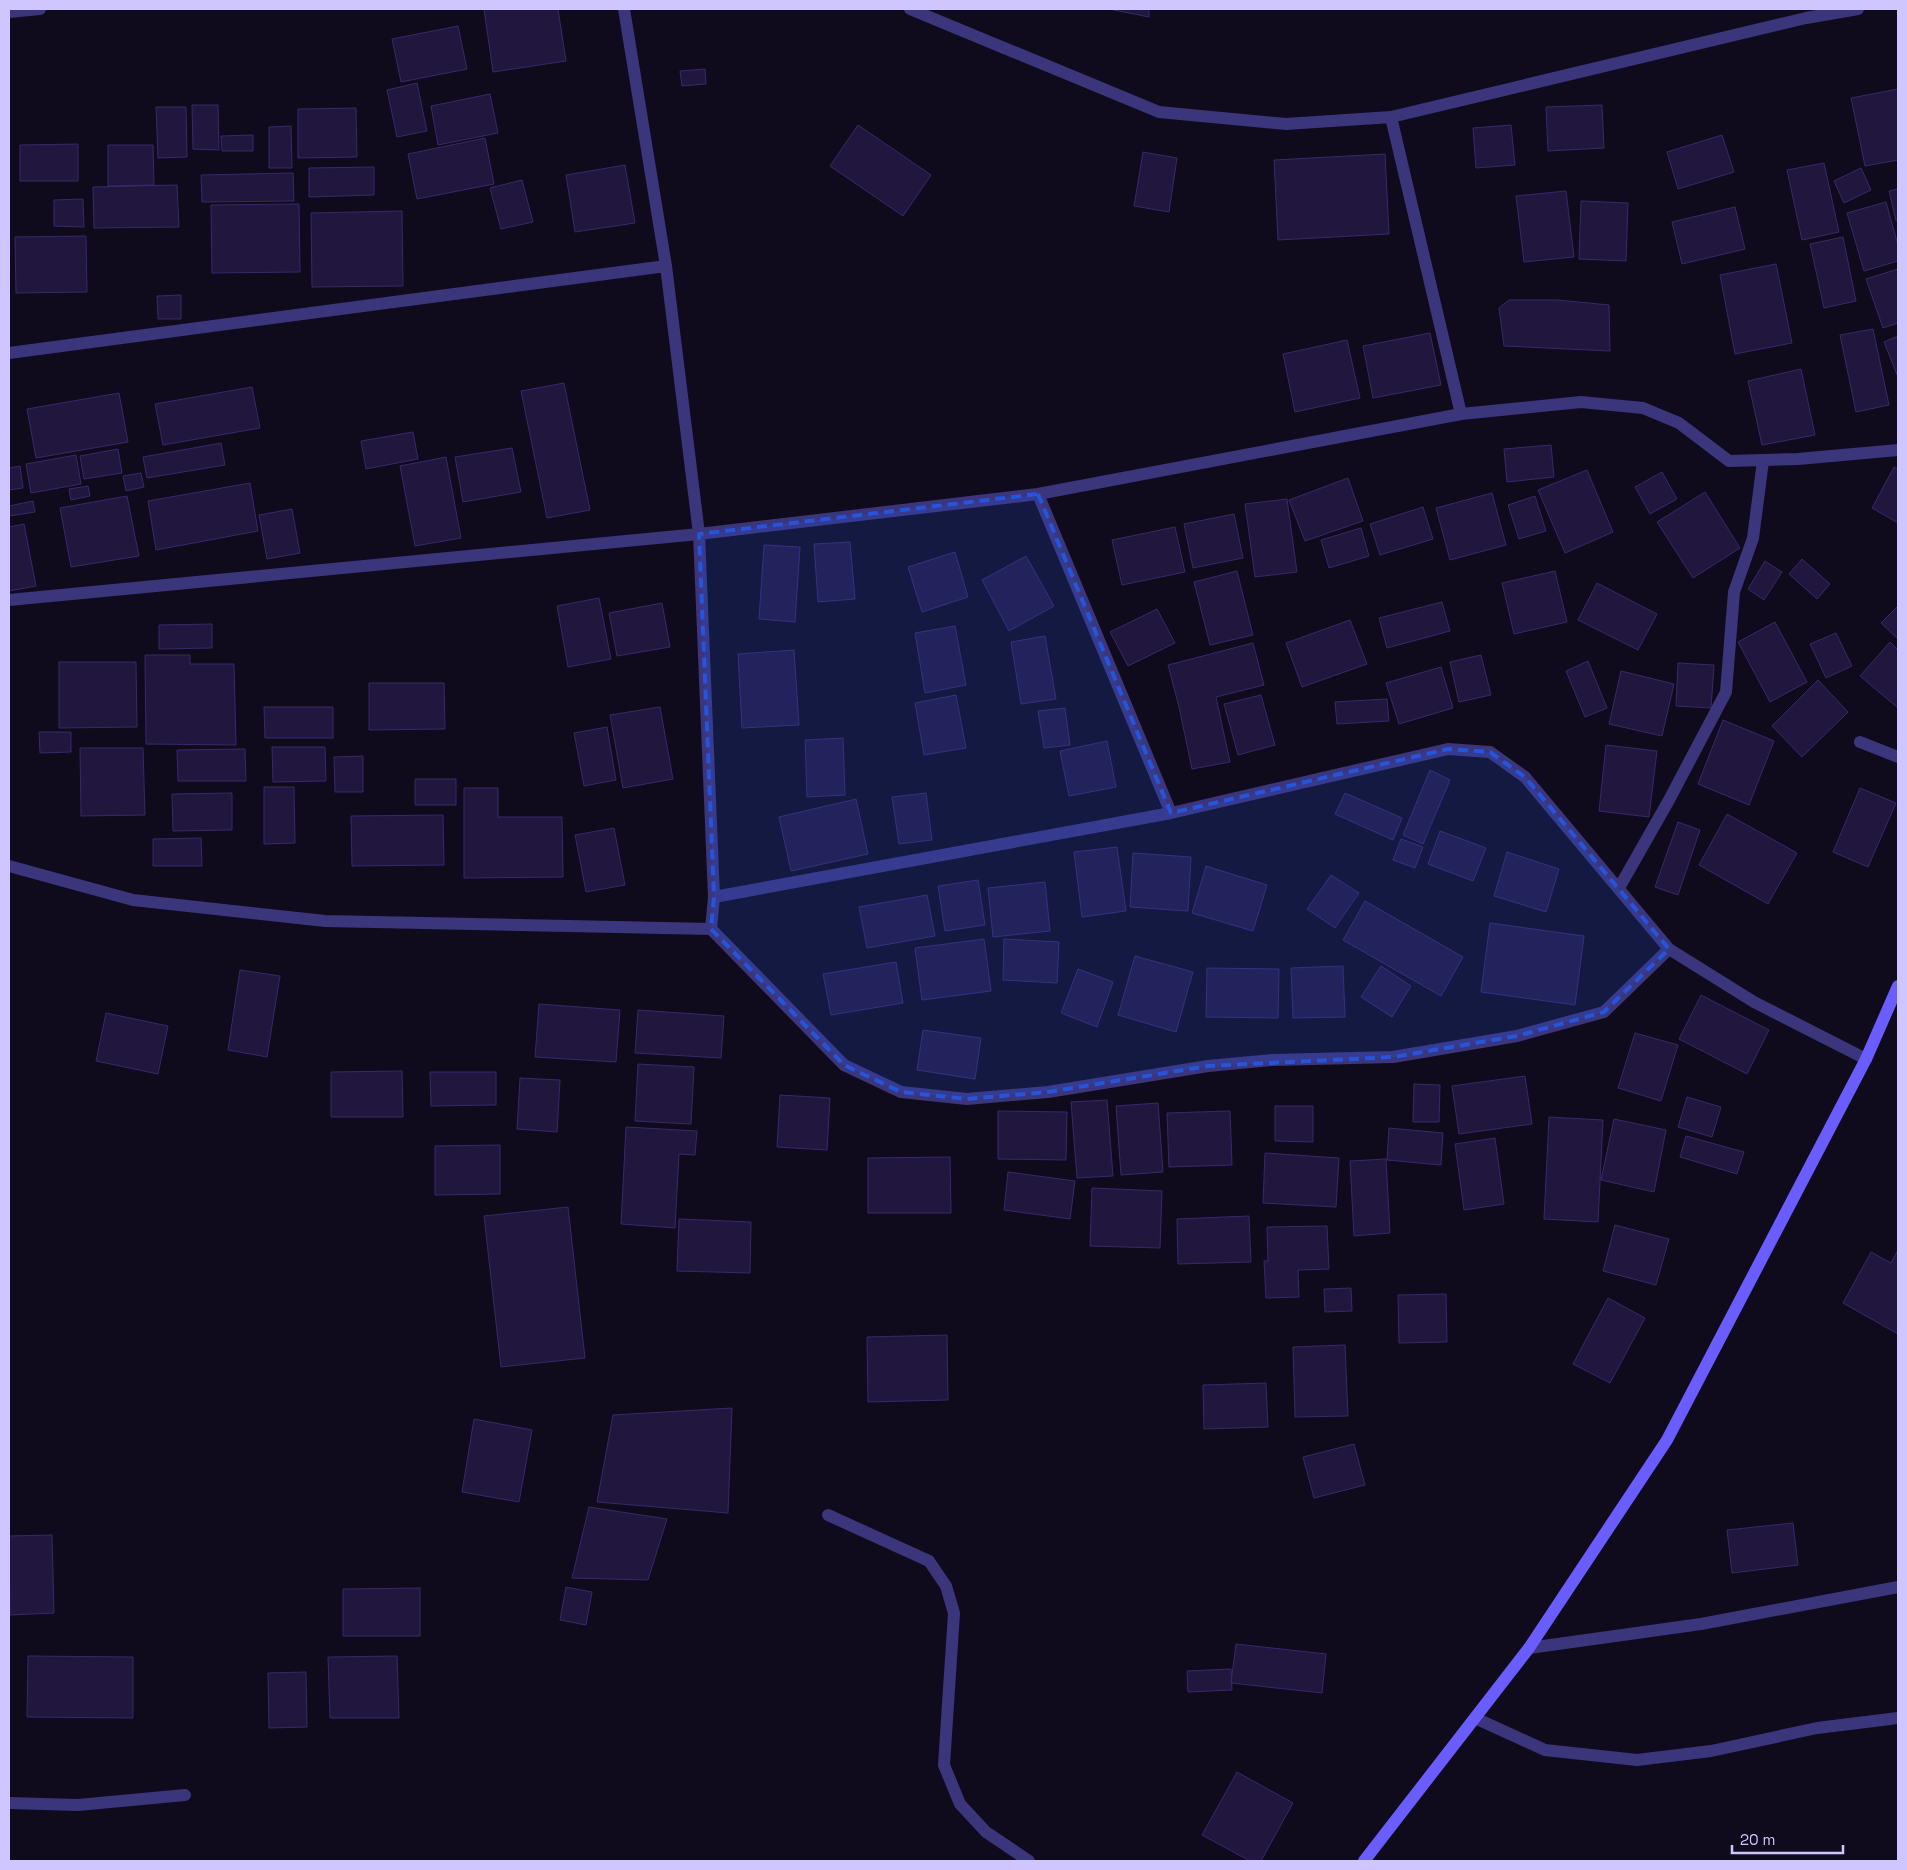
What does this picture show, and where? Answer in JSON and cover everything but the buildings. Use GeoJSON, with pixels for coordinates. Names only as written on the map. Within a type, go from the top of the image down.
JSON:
{"type":"FeatureCollection","features":[{"type":"Feature","properties":{"kind":"street"},"geometry":{"type":"LineString","coordinates":[[9,12],[40,9]]}},
{"type":"Feature","properties":{"kind":"street"},"geometry":{"type":"LineString","coordinates":[[624,9],[666,266],[699,534],[714,897],[711,928]]}},
{"type":"Feature","properties":{"kind":"street"},"geometry":{"type":"LineString","coordinates":[[910,9],[1159,112],[1286,124],[1391,117],[1806,18],[1858,9]]}},
{"type":"Feature","properties":{"kind":"street"},"geometry":{"type":"LineString","coordinates":[[1391,117],[1461,414]]}},
{"type":"Feature","properties":{"kind":"street"},"geometry":{"type":"LineString","coordinates":[[9,353],[666,266]]}},
{"type":"Feature","properties":{"kind":"street"},"geometry":{"type":"LineString","coordinates":[[9,600],[699,534],[1038,494],[1461,414],[1581,402],[1643,408],[1678,424],[1729,462],[1898,450]]}},
{"type":"Feature","properties":{"kind":"street"},"geometry":{"type":"LineString","coordinates":[[1619,888],[1669,800],[1726,692],[1734,592],[1753,538],[1763,461]]}},
{"type":"Feature","properties":{"kind":"street"},"geometry":{"type":"LineString","coordinates":[[1038,494],[1171,813]]}},
{"type":"Feature","properties":{"kind":"street"},"geometry":{"type":"LineString","coordinates":[[1860,742],[1898,757]]}},
{"type":"Feature","properties":{"kind":"street"},"geometry":{"type":"LineString","coordinates":[[714,897],[1171,813],[1448,749],[1490,752],[1525,777],[1669,949],[1754,1002],[1866,1059]]}},
{"type":"Feature","properties":{"kind":"street"},"geometry":{"type":"LineString","coordinates":[[9,866],[133,900],[325,921],[711,928],[844,1065],[901,1092],[967,1099],[1048,1092],[1208,1066],[1273,1060],[1393,1057],[1516,1036],[1604,1012],[1669,949]]}},
{"type":"Feature","properties":{"kind":"street"},"geometry":{"type":"LineString","coordinates":[[1364,1861],[1529,1648],[1667,1440],[1866,1059],[1898,986]]}},
{"type":"Feature","properties":{"kind":"street"},"geometry":{"type":"LineString","coordinates":[[828,1515],[929,1560],[946,1586],[954,1612],[944,1765],[960,1804],[986,1832],[1029,1861]]}},
{"type":"Feature","properties":{"kind":"street"},"geometry":{"type":"LineString","coordinates":[[1529,1648],[1701,1624],[1898,1587]]}},
{"type":"Feature","properties":{"kind":"street"},"geometry":{"type":"LineString","coordinates":[[1475,1718],[1545,1750],[1636,1760],[1711,1751],[1817,1728],[1898,1718]]}},
{"type":"Feature","properties":{"kind":"street"},"geometry":{"type":"LineString","coordinates":[[9,1802],[78,1805],[185,1795]]}},
{"type":"Feature","properties":{"kind":"highlighted area"},"geometry":{"type":"Polygon","coordinates":[[[1038,494],[1171,813],[1448,749],[1490,752],[1525,777],[1669,949],[1604,1012],[1517,1036],[1393,1057],[1208,1066],[1048,1092],[967,1099],[901,1092],[844,1065],[711,929],[714,897],[699,534],[1038,494]]]}}]}
